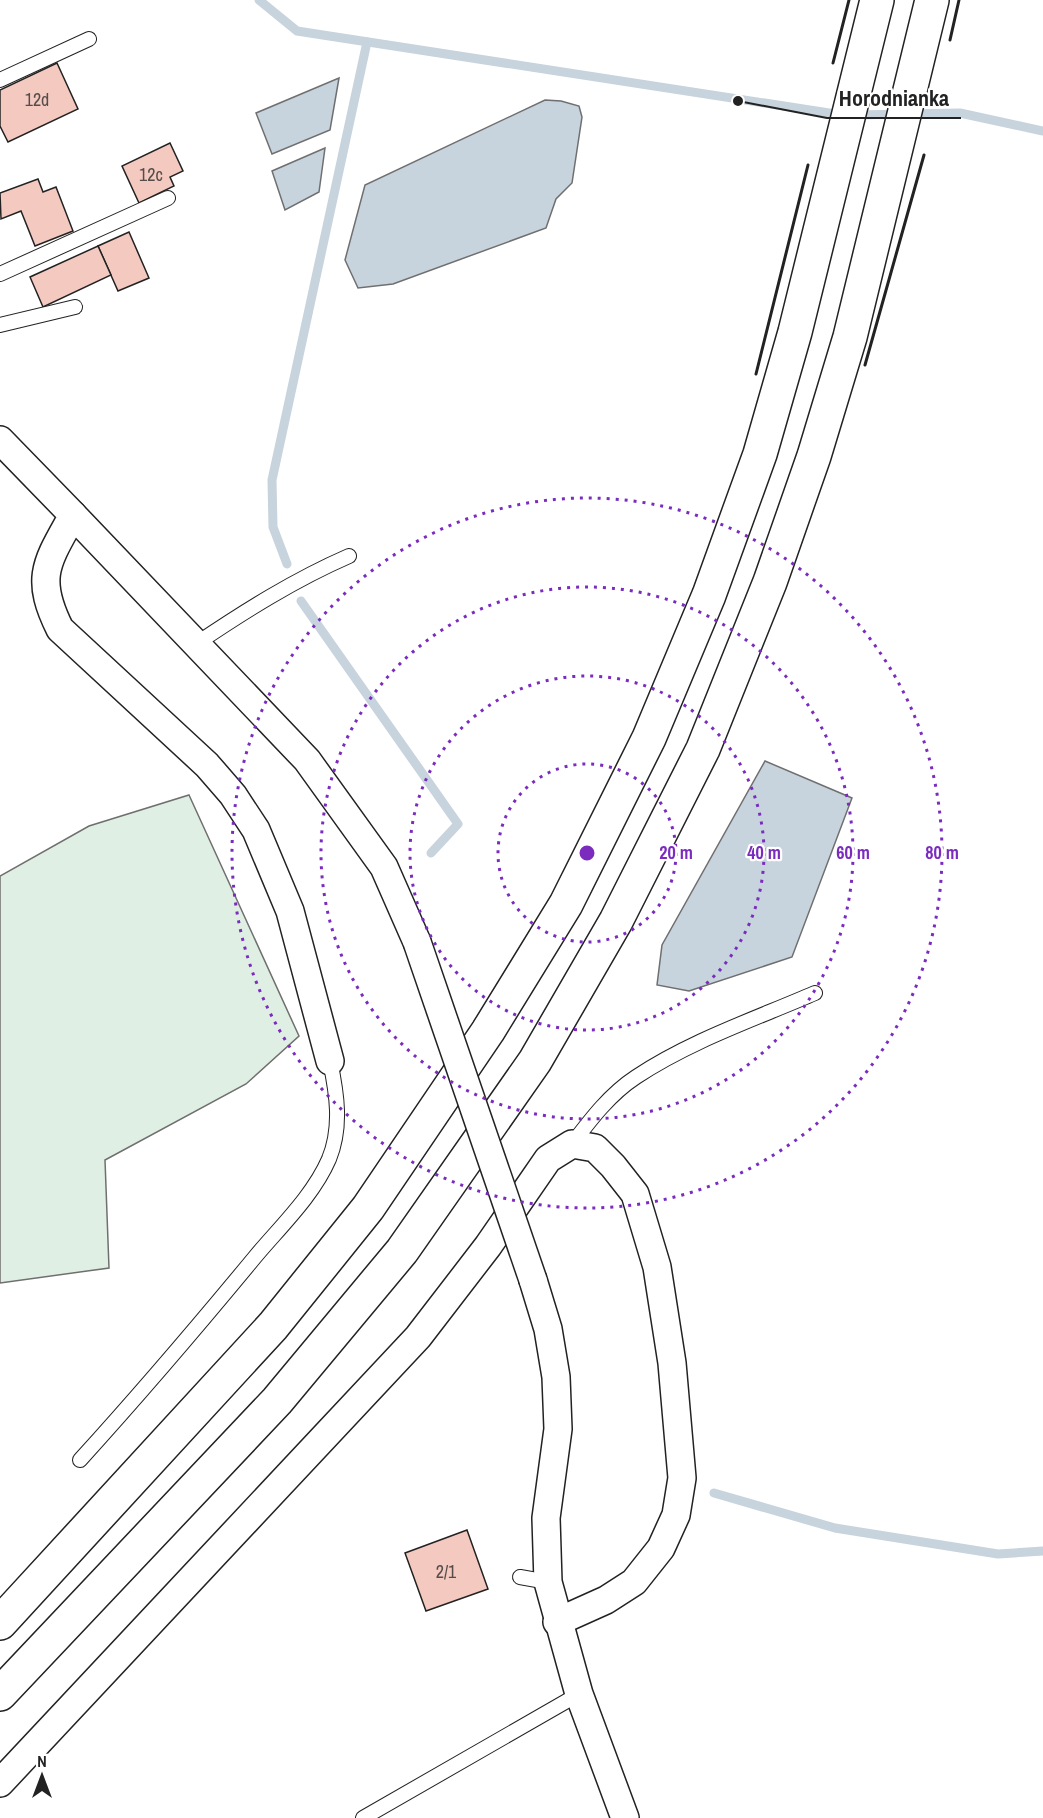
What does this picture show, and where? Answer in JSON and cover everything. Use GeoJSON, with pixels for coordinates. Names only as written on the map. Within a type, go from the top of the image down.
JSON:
{"type":"FeatureCollection","features":[{"type":"Feature","properties":{"kind":"main road"},"geometry":{"type":"LineString","coordinates":[[0,1623],[273,1326],[368,1209],[488,1031],[566,904],[650,738],[709,595],[760,454],[795,332],[877,0]]}},
{"type":"Feature","properties":{"kind":"main road"},"geometry":{"type":"LineString","coordinates":[[0,1694],[277,1401],[402,1251],[535,1061],[616,921],[707,739],[770,582],[814,456],[850,337],[932,0]]}},
{"type":"Feature","properties":{"kind":"street"},"geometry":{"type":"LineString","coordinates":[[0,440],[307,760],[384,867],[417,942],[548,1329],[556,1377],[558,1429],[546,1518],[548,1582],[557,1622],[579,1694],[625,1818]]}},
{"type":"Feature","properties":{"kind":"street"},"geometry":{"type":"LineString","coordinates":[[73,514],[50,556],[45,580],[48,604],[60,629],[207,765],[232,795],[256,830],[290,911],[330,1061]]}},
{"type":"Feature","properties":{"kind":"street"},"geometry":{"type":"LineString","coordinates":[[0,1783],[418,1337],[488,1246],[548,1159],[573,1144],[595,1148],[635,1194],[657,1267],[672,1363],[682,1478],[676,1515],[661,1548],[634,1582],[606,1600],[557,1622]]}},
{"type":"Feature","properties":{"kind":"lane"},"geometry":{"type":"LineString","coordinates":[[0,80],[89,39]]}},
{"type":"Feature","properties":{"kind":"lane"},"geometry":{"type":"LineString","coordinates":[[0,274],[168,198]]}},
{"type":"Feature","properties":{"kind":"lane"},"geometry":{"type":"LineString","coordinates":[[0,325],[75,307]]}},
{"type":"Feature","properties":{"kind":"lane"},"geometry":{"type":"LineString","coordinates":[[196,644],[250,607],[311,572],[349,556]]}},
{"type":"Feature","properties":{"kind":"lane"},"geometry":{"type":"LineString","coordinates":[[573,1144],[597,1110],[635,1078],[698,1044],[815,993]]}},
{"type":"Feature","properties":{"kind":"lane"},"geometry":{"type":"LineString","coordinates":[[80,1460],[167,1364],[304,1199],[328,1160],[336,1136],[338,1098],[330,1061]]}},
{"type":"Feature","properties":{"kind":"lane"},"geometry":{"type":"LineString","coordinates":[[520,1577],[548,1582]]}},
{"type":"Feature","properties":{"kind":"lane"},"geometry":{"type":"LineString","coordinates":[[363,1818],[579,1694]]}},
{"type":"Feature","properties":{"kind":"green space"},"geometry":{"type":"Polygon","coordinates":[[[189,795],[299,1036],[246,1084],[105,1160],[109,1268],[0,1283],[0,876],[89,826],[189,795]]]}},
{"type":"Feature","properties":{"kind":"shaded area"},"geometry":{"type":"Polygon","coordinates":[[[339,78],[330,130],[272,154],[256,113],[339,78]]]}},
{"type":"Feature","properties":{"kind":"shaded area"},"geometry":{"type":"Polygon","coordinates":[[[545,100],[579,106],[582,117],[572,183],[556,199],[546,228],[393,284],[358,288],[345,260],[365,185],[545,100]]]}},
{"type":"Feature","properties":{"kind":"shaded area"},"geometry":{"type":"Polygon","coordinates":[[[325,148],[319,192],[285,210],[272,171],[325,148]]]}},
{"type":"Feature","properties":{"kind":"shaded area"},"geometry":{"type":"Polygon","coordinates":[[[765,761],[852,798],[792,957],[689,991],[657,985],[662,945],[765,761]]]}},
{"type":"Feature","properties":{"kind":"building"},"geometry":{"type":"Polygon","coordinates":[[[57,63],[78,109],[8,142],[0,126],[0,90],[57,63]]]}},
{"type":"Feature","properties":{"kind":"building"},"geometry":{"type":"Polygon","coordinates":[[[170,143],[183,171],[170,177],[174,186],[139,203],[122,166],[170,143]]]}},
{"type":"Feature","properties":{"kind":"building"},"geometry":{"type":"Polygon","coordinates":[[[38,179],[43,192],[56,187],[73,231],[35,246],[21,211],[1,219],[0,193],[38,179]]]}},
{"type":"Feature","properties":{"kind":"building"},"geometry":{"type":"Polygon","coordinates":[[[129,232],[149,278],[118,291],[98,246],[129,232]]]}},
{"type":"Feature","properties":{"kind":"building"},"geometry":{"type":"Polygon","coordinates":[[[98,246],[111,275],[43,307],[30,277],[98,246]]]}},
{"type":"Feature","properties":{"kind":"building"},"geometry":{"type":"Polygon","coordinates":[[[467,1530],[488,1589],[426,1611],[405,1553],[467,1530]]]}},
{"type":"Feature","properties":{"kind":"waterway"},"geometry":{"type":"LineString","coordinates":[[259,0],[297,31],[842,115]]}},
{"type":"Feature","properties":{"kind":"waterway"},"geometry":{"type":"LineString","coordinates":[[287,564],[273,527],[272,480],[367,42]]}},
{"type":"Feature","properties":{"kind":"waterway"},"geometry":{"type":"LineString","coordinates":[[856,115],[960,113],[1043,131]]}},
{"type":"Feature","properties":{"kind":"waterway"},"geometry":{"type":"LineString","coordinates":[[301,601],[458,824],[431,853]]}},
{"type":"Feature","properties":{"kind":"waterway"},"geometry":{"type":"LineString","coordinates":[[714,1493],[835,1528],[998,1554],[1043,1551]]}},
{"type":"Feature","properties":{"kind":"wall"},"geometry":{"type":"LineString","coordinates":[[833,63],[849,0]]}},
{"type":"Feature","properties":{"kind":"wall"},"geometry":{"type":"LineString","coordinates":[[950,40],[959,0]]}},
{"type":"Feature","properties":{"kind":"wall"},"geometry":{"type":"LineString","coordinates":[[865,365],[924,155]]}},
{"type":"Feature","properties":{"kind":"wall"},"geometry":{"type":"LineString","coordinates":[[756,374],[808,165]]}},
{"type":"Feature","properties":{"kind":"place","name":"Horodnianka"},"geometry":{"type":"Point","coordinates":[738,101]}}]}
